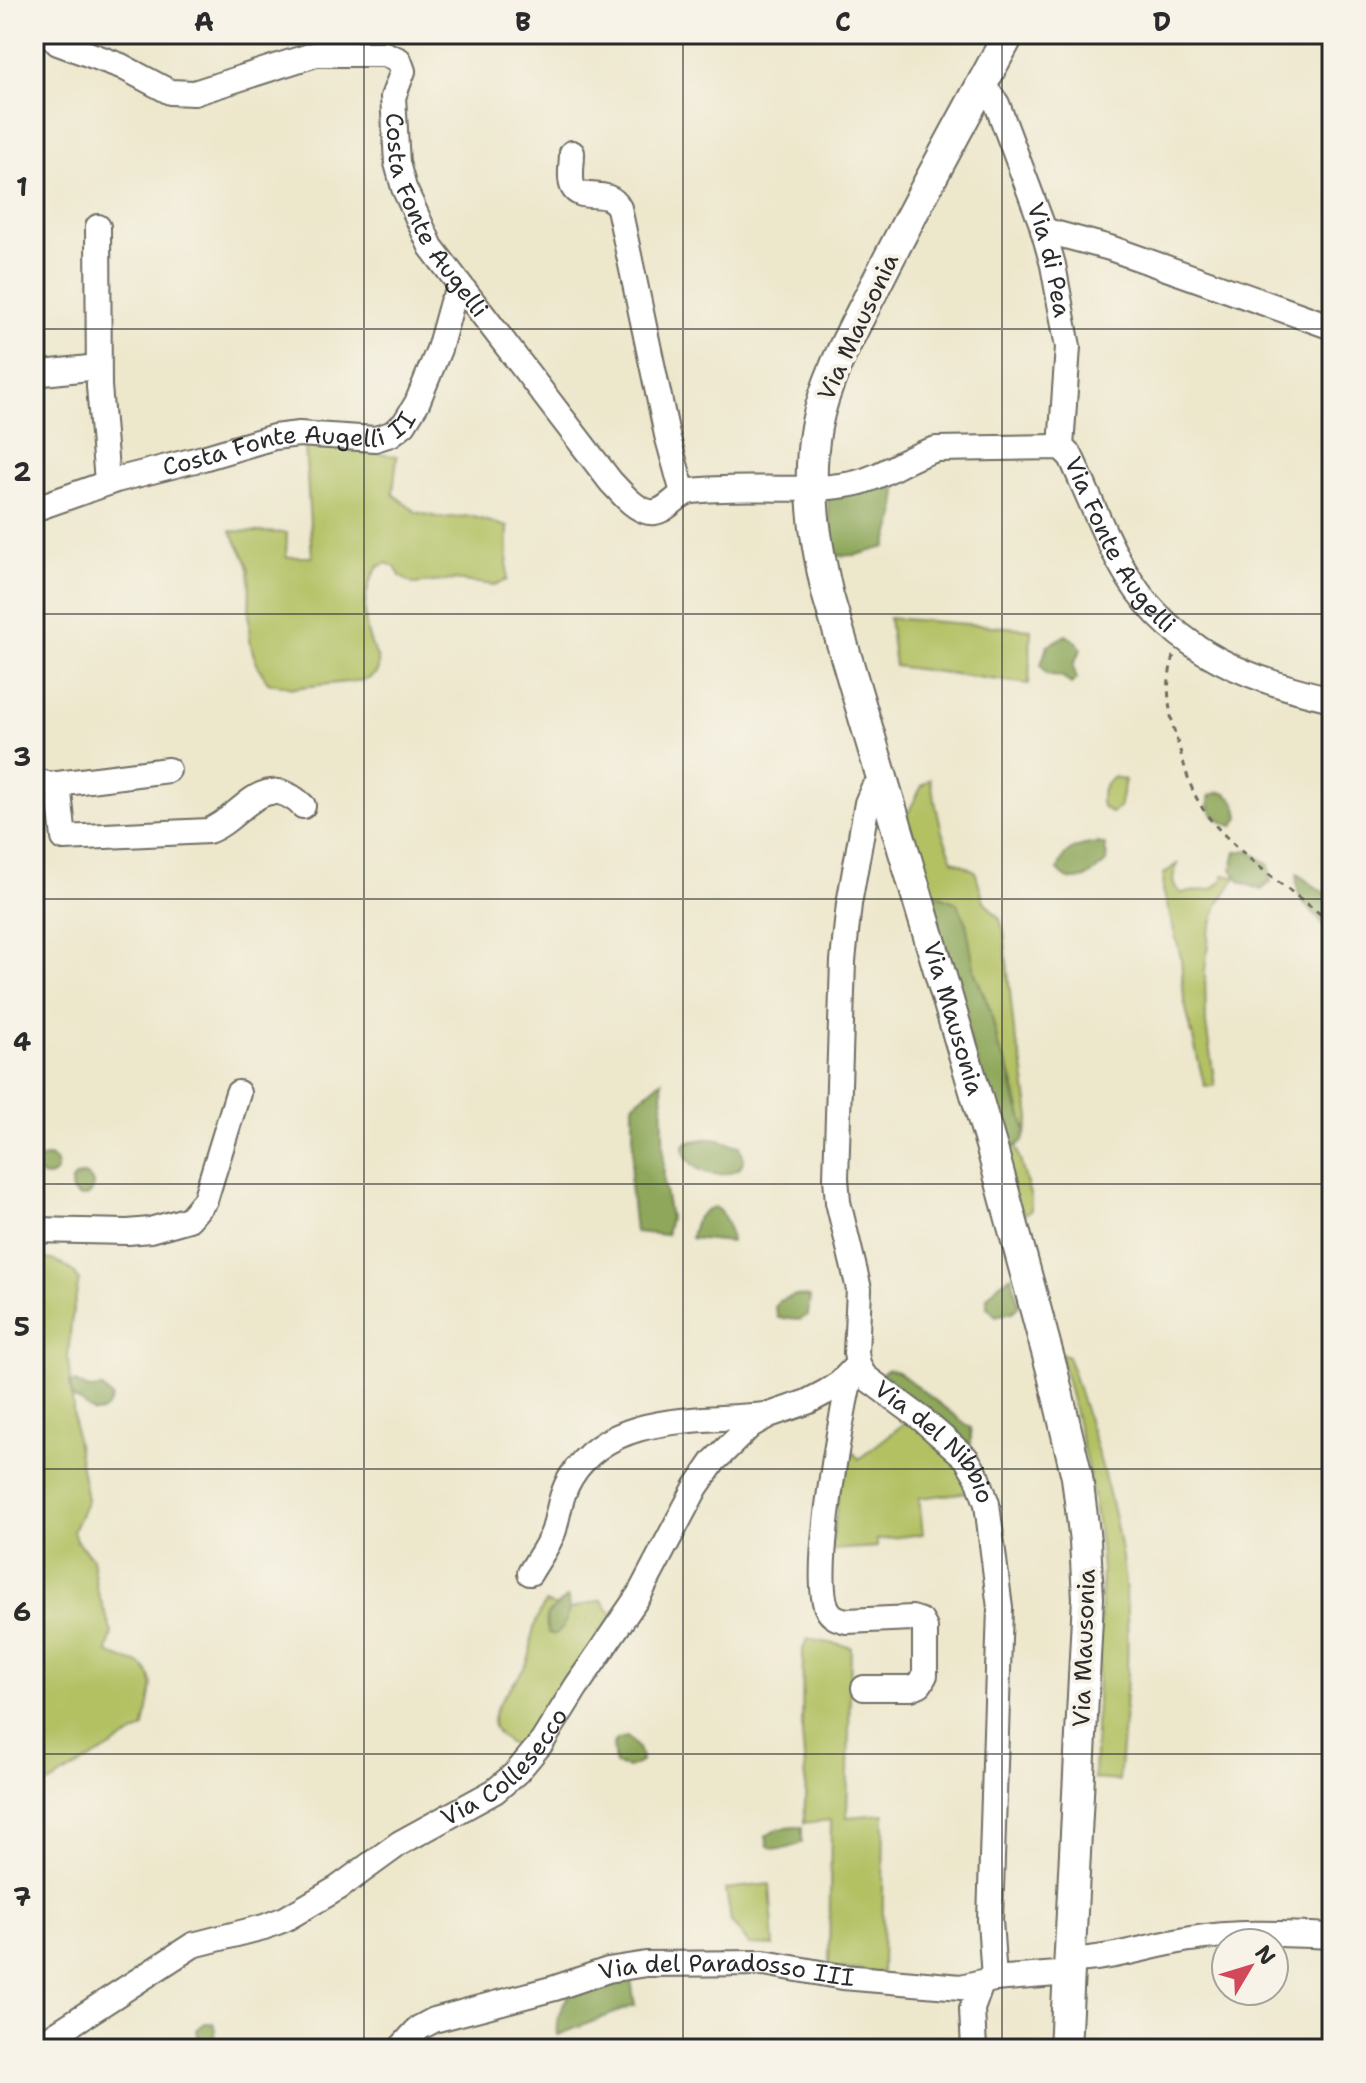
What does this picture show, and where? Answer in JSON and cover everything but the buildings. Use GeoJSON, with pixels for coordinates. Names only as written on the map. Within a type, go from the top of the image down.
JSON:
{"type":"FeatureCollection","features":[{"type":"Feature","properties":{"kind":"main road","name":"Via Mausonia"},"geometry":{"type":"LineString","coordinates":[[1009,34],[890,255],[834,370],[816,426],[811,490],[816,540],[828,596],[991,1145],[1052,1370],[1080,1500],[1088,1598],[1065,2049]]}},
{"type":"Feature","properties":{"kind":"street","name":"Costa Fonte Augelli"},"geometry":{"type":"LineString","coordinates":[[49,34],[58,43],[121,66],[170,92],[182,94],[316,54],[395,56],[404,68],[393,97],[397,163],[404,188],[431,247],[462,291],[626,498],[638,507],[654,512],[663,509],[683,493],[753,487],[811,490]]}},
{"type":"Feature","properties":{"kind":"street","name":"Via di Pea"},"geometry":{"type":"LineString","coordinates":[[982,84],[997,104],[1053,265],[1068,347],[1061,447]]}},
{"type":"Feature","properties":{"kind":"street"},"geometry":{"type":"LineString","coordinates":[[572,153],[575,191],[608,196],[619,208],[667,435],[683,493]]}},
{"type":"Feature","properties":{"kind":"street"},"geometry":{"type":"LineString","coordinates":[[98,227],[98,367],[107,482]]}},
{"type":"Feature","properties":{"kind":"street"},"geometry":{"type":"LineString","coordinates":[[1043,230],[1135,257],[1332,327]]}},
{"type":"Feature","properties":{"kind":"street","name":"Costa Fonte Augelli II"},"geometry":{"type":"LineString","coordinates":[[34,509],[107,482],[283,435],[366,439],[391,434],[404,424],[417,403],[439,349],[452,302],[462,291]]}},
{"type":"Feature","properties":{"kind":"street"},"geometry":{"type":"LineString","coordinates":[[34,374],[98,367]]}},
{"type":"Feature","properties":{"kind":"street","name":"Via Fonte Augelli"},"geometry":{"type":"LineString","coordinates":[[811,490],[876,477],[921,453],[937,449],[1061,447],[1071,457],[1128,577],[1156,614],[1181,638],[1248,674],[1332,699]]}},
{"type":"Feature","properties":{"kind":"street"},"geometry":{"type":"LineString","coordinates":[[168,770],[46,782],[64,838],[208,831],[224,825],[245,802],[265,794],[282,793],[303,806]]}},
{"type":"Feature","properties":{"kind":"street","name":"Via del Nibbio"},"geometry":{"type":"LineString","coordinates":[[883,784],[873,789],[867,803],[849,904],[843,961],[836,1178],[838,1202],[859,1289],[854,1368],[922,1419],[966,1458],[978,1478],[987,1504],[1000,1608],[987,1981],[972,2009],[974,2049]]}},
{"type":"Feature","properties":{"kind":"street"},"geometry":{"type":"LineString","coordinates":[[34,1230],[128,1232],[150,1230],[189,1219],[205,1200],[238,1093]]}},
{"type":"Feature","properties":{"kind":"street"},"geometry":{"type":"LineString","coordinates":[[854,1368],[839,1437],[822,1568],[824,1599],[832,1615],[838,1619],[912,1618],[921,1621],[925,1628],[925,1675],[920,1684],[911,1688],[864,1688]]}},
{"type":"Feature","properties":{"kind":"street","name":"Via Collesecco"},"geometry":{"type":"LineString","coordinates":[[38,2049],[48,2039],[193,1945],[285,1919],[329,1894],[400,1843],[495,1791],[517,1772],[542,1742],[639,1595],[705,1473],[741,1433],[769,1415],[818,1397],[854,1368]]}},
{"type":"Feature","properties":{"kind":"street"},"geometry":{"type":"LineString","coordinates":[[530,1573],[553,1532],[570,1478],[598,1448],[620,1435],[644,1427],[769,1415]]}},
{"type":"Feature","properties":{"kind":"street","name":"Via del Paradosso III"},"geometry":{"type":"LineString","coordinates":[[400,2049],[419,2028],[434,2020],[555,1988],[608,1970],[636,1965],[764,1963],[843,1977],[961,1987],[1216,1936],[1332,1936]]}},
{"type":"Feature","properties":{"kind":"path"},"geometry":{"type":"LineString","coordinates":[[1181,638],[1169,676],[1169,708],[1188,776],[1200,805],[1224,835],[1332,923]]}},
{"type":"Feature","properties":{"kind":"green space"},"geometry":{"type":"Polygon","coordinates":[[[305,444],[397,456],[393,494],[416,512],[441,518],[470,516],[508,527],[507,580],[494,585],[454,580],[413,584],[401,577],[395,567],[387,563],[379,566],[369,583],[365,604],[368,635],[378,661],[376,672],[365,680],[293,688],[268,682],[253,654],[249,628],[248,566],[231,531],[287,533],[286,557],[312,557],[305,444]]]}},
{"type":"Feature","properties":{"kind":"green space"},"geometry":{"type":"Polygon","coordinates":[[[898,474],[895,516],[886,547],[856,555],[833,556],[827,494],[898,474]]]}},
{"type":"Feature","properties":{"kind":"green space"},"geometry":{"type":"Polygon","coordinates":[[[889,618],[1031,629],[1029,684],[895,666],[889,618]]]}},
{"type":"Feature","properties":{"kind":"green space"},"geometry":{"type":"Polygon","coordinates":[[[1066,635],[1081,649],[1073,666],[1077,679],[1071,684],[1063,677],[1047,674],[1041,665],[1047,646],[1066,635]]]}},
{"type":"Feature","properties":{"kind":"green space"},"geometry":{"type":"Polygon","coordinates":[[[1114,777],[1125,780],[1119,808],[1111,813],[1102,806],[1101,797],[1103,789],[1114,777]]]}},
{"type":"Feature","properties":{"kind":"green space"},"geometry":{"type":"Polygon","coordinates":[[[930,779],[942,832],[953,860],[975,871],[984,901],[1000,919],[1004,932],[1014,1031],[1023,1066],[1030,1118],[1026,1132],[1012,1077],[999,1050],[991,1012],[975,973],[970,951],[926,890],[906,817],[922,786],[930,779]]]}},
{"type":"Feature","properties":{"kind":"green space"},"geometry":{"type":"Polygon","coordinates":[[[1220,792],[1228,795],[1236,805],[1239,818],[1233,826],[1218,819],[1209,806],[1210,795],[1220,792]]]}},
{"type":"Feature","properties":{"kind":"green space"},"geometry":{"type":"Polygon","coordinates":[[[1098,843],[1105,845],[1107,859],[1093,873],[1072,880],[1058,870],[1072,849],[1098,843]]]}},
{"type":"Feature","properties":{"kind":"green space"},"geometry":{"type":"Polygon","coordinates":[[[1248,850],[1269,865],[1271,882],[1261,890],[1241,882],[1232,869],[1236,852],[1248,850]]]}},
{"type":"Feature","properties":{"kind":"green space"},"geometry":{"type":"Polygon","coordinates":[[[1178,863],[1174,883],[1182,893],[1212,889],[1223,880],[1223,875],[1236,877],[1218,905],[1209,933],[1205,971],[1206,1024],[1215,1086],[1205,1086],[1202,1076],[1184,1000],[1181,957],[1163,890],[1164,874],[1178,863]]]}},
{"type":"Feature","properties":{"kind":"green space"},"geometry":{"type":"Polygon","coordinates":[[[1297,874],[1332,898],[1332,935],[1302,901],[1297,874]]]}},
{"type":"Feature","properties":{"kind":"green space"},"geometry":{"type":"Polygon","coordinates":[[[926,890],[957,903],[966,922],[975,973],[991,1012],[999,1050],[1008,1065],[1026,1132],[1023,1141],[1016,1146],[1001,1147],[926,890]]]}},
{"type":"Feature","properties":{"kind":"green space"},"geometry":{"type":"Polygon","coordinates":[[[662,1080],[664,1184],[670,1218],[666,1235],[635,1232],[630,1184],[633,1104],[662,1080]]]}},
{"type":"Feature","properties":{"kind":"green space"},"geometry":{"type":"Polygon","coordinates":[[[712,1138],[740,1146],[744,1159],[740,1168],[714,1174],[691,1163],[683,1147],[687,1142],[712,1138]]]}},
{"type":"Feature","properties":{"kind":"green space"},"geometry":{"type":"Polygon","coordinates":[[[1016,1146],[1031,1198],[1031,1210],[1021,1216],[1001,1147],[1016,1146]]]}},
{"type":"Feature","properties":{"kind":"green space"},"geometry":{"type":"Polygon","coordinates":[[[47,1157],[54,1160],[57,1167],[54,1174],[47,1177],[40,1174],[37,1167],[40,1160],[47,1157]]]}},
{"type":"Feature","properties":{"kind":"green space"},"geometry":{"type":"Polygon","coordinates":[[[82,1175],[90,1178],[93,1186],[90,1194],[82,1197],[74,1194],[71,1186],[74,1178],[82,1175]]]}},
{"type":"Feature","properties":{"kind":"green space"},"geometry":{"type":"Polygon","coordinates":[[[715,1207],[727,1222],[731,1242],[691,1238],[698,1218],[704,1211],[715,1207]]]}},
{"type":"Feature","properties":{"kind":"green space"},"geometry":{"type":"Polygon","coordinates":[[[34,1258],[60,1263],[79,1280],[68,1358],[76,1439],[87,1500],[73,1531],[76,1540],[92,1558],[96,1586],[112,1633],[107,1651],[145,1668],[152,1683],[144,1728],[34,1792],[34,1258]]]}},
{"type":"Feature","properties":{"kind":"green space"},"geometry":{"type":"Polygon","coordinates":[[[1012,1276],[1019,1306],[1012,1312],[996,1316],[987,1307],[987,1297],[1012,1276]]]}},
{"type":"Feature","properties":{"kind":"green space"},"geometry":{"type":"Polygon","coordinates":[[[795,1295],[810,1297],[808,1315],[799,1320],[778,1318],[775,1307],[779,1301],[795,1295]]]}},
{"type":"Feature","properties":{"kind":"green space"},"geometry":{"type":"Polygon","coordinates":[[[1060,1353],[1068,1356],[1109,1491],[1124,1574],[1128,1652],[1119,1781],[1094,1779],[1102,1570],[1091,1488],[1060,1353]]]}},
{"type":"Feature","properties":{"kind":"green space"},"geometry":{"type":"Polygon","coordinates":[[[888,1369],[898,1372],[971,1428],[971,1445],[964,1445],[880,1375],[888,1369]]]}},
{"type":"Feature","properties":{"kind":"green space"},"geometry":{"type":"Polygon","coordinates":[[[75,1382],[89,1389],[103,1388],[112,1398],[108,1407],[94,1413],[72,1398],[70,1383],[75,1382]]]}},
{"type":"Feature","properties":{"kind":"green space"},"geometry":{"type":"Polygon","coordinates":[[[912,1417],[944,1443],[978,1491],[919,1498],[923,1534],[877,1540],[877,1547],[831,1550],[845,1444],[859,1459],[912,1417]]]}},
{"type":"Feature","properties":{"kind":"green space"},"geometry":{"type":"Polygon","coordinates":[[[568,1597],[569,1614],[565,1623],[554,1635],[549,1633],[548,1616],[568,1597]]]}},
{"type":"Feature","properties":{"kind":"green space"},"geometry":{"type":"Polygon","coordinates":[[[602,1600],[614,1613],[553,1708],[521,1749],[503,1739],[494,1728],[493,1717],[529,1658],[534,1628],[545,1603],[567,1610],[602,1600]]]}},
{"type":"Feature","properties":{"kind":"green space"},"geometry":{"type":"Polygon","coordinates":[[[808,1639],[851,1647],[847,1817],[884,1814],[882,1973],[829,1967],[831,1820],[804,1823],[803,1649],[808,1639]]]}},
{"type":"Feature","properties":{"kind":"green space"},"geometry":{"type":"Polygon","coordinates":[[[627,1737],[641,1758],[641,1762],[629,1768],[615,1765],[613,1744],[627,1737]]]}},
{"type":"Feature","properties":{"kind":"green space"},"geometry":{"type":"Polygon","coordinates":[[[802,1827],[802,1842],[785,1848],[768,1846],[766,1836],[778,1829],[802,1827]]]}},
{"type":"Feature","properties":{"kind":"green space"},"geometry":{"type":"Polygon","coordinates":[[[770,1884],[774,1946],[750,1945],[731,1922],[726,1889],[770,1884]]]}},
{"type":"Feature","properties":{"kind":"green space"},"geometry":{"type":"Polygon","coordinates":[[[628,1960],[635,2005],[558,2035],[558,2019],[569,1996],[578,1987],[628,1960]]]}},
{"type":"Feature","properties":{"kind":"green space"},"geometry":{"type":"Polygon","coordinates":[[[205,2023],[213,2023],[216,2029],[213,2038],[204,2045],[199,2042],[197,2029],[205,2023]]]}}]}
